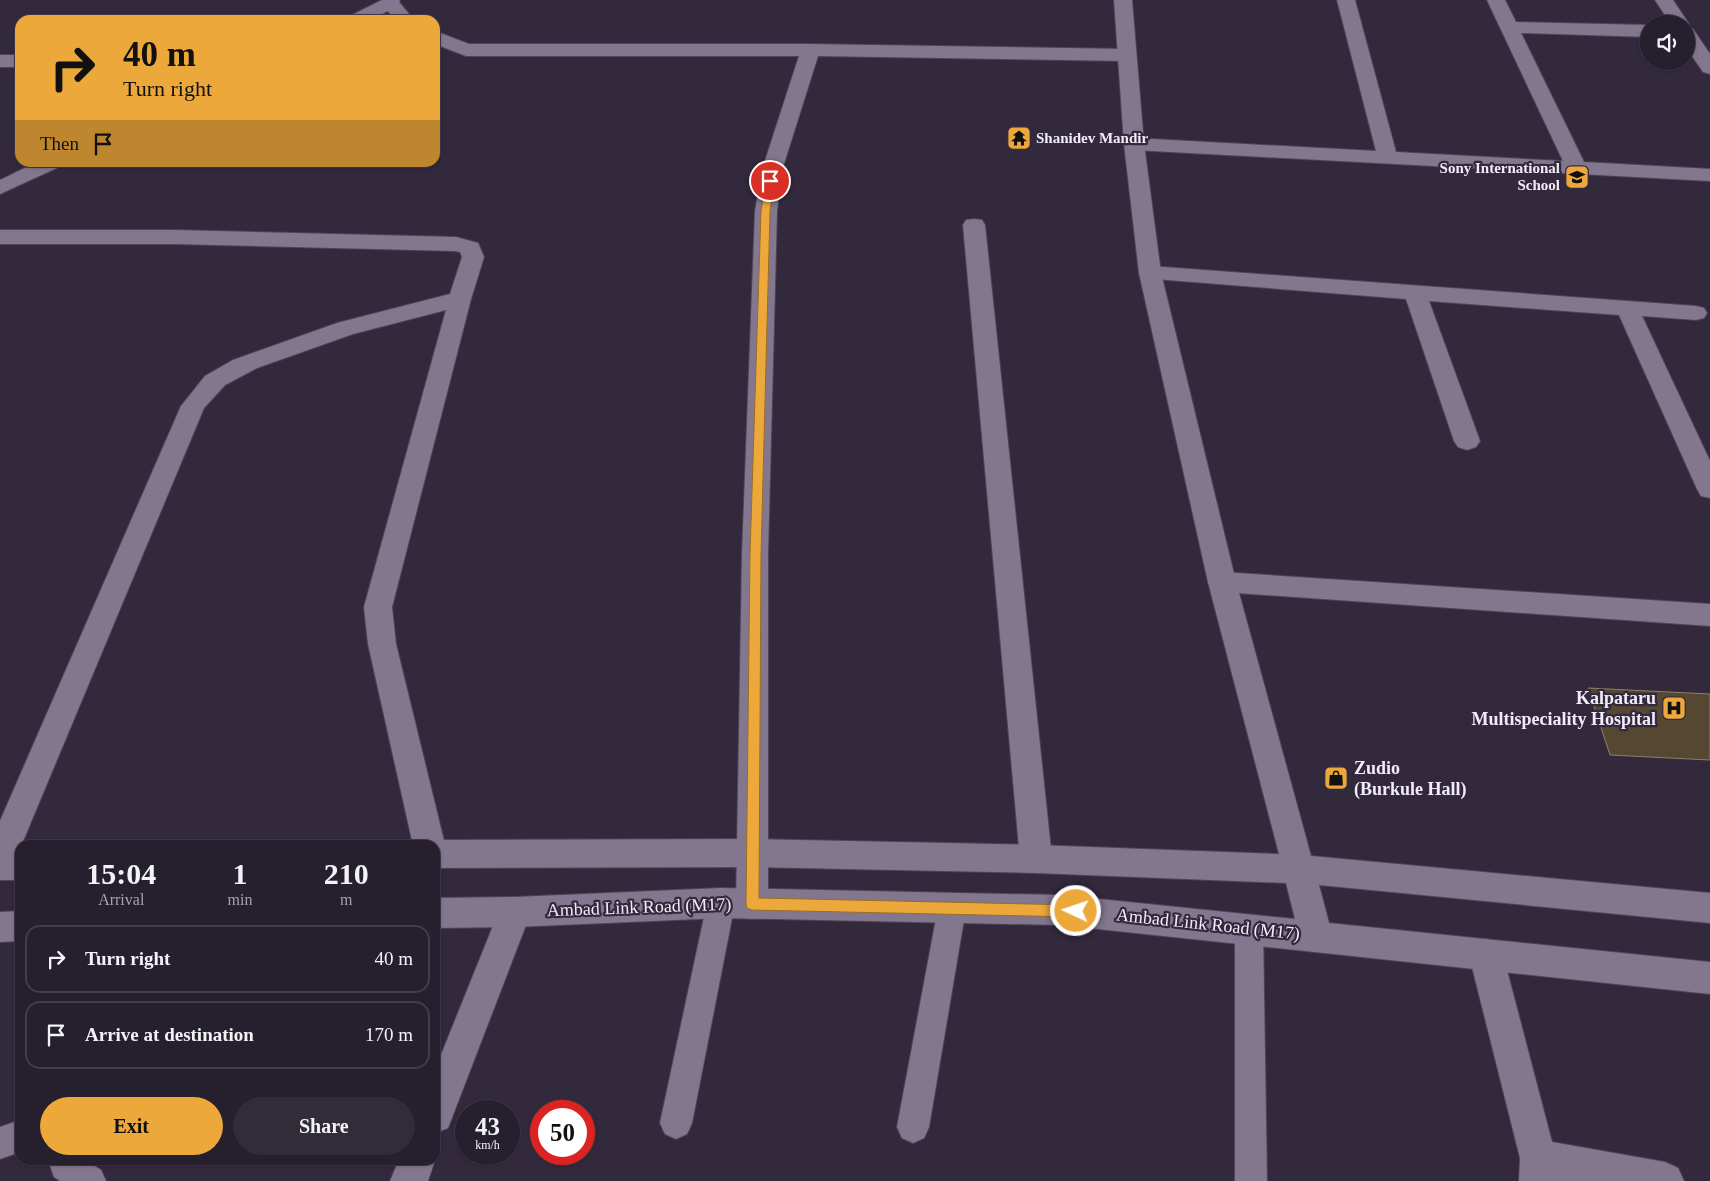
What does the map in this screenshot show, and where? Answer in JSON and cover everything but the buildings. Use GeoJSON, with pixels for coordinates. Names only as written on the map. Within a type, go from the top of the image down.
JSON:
{"type":"FeatureCollection","features":[{"type":"Feature","properties":{"kind":"street"},"geometry":{"type":"LineString","coordinates":[[1123,0],[1134,144],[1150,273],[1222,582],[1316,935]]}},
{"type":"Feature","properties":{"kind":"street"},"geometry":{"type":"LineString","coordinates":[[1346,0],[1388,158]]}},
{"type":"Feature","properties":{"kind":"street"},"geometry":{"type":"LineString","coordinates":[[1496,0],[1577,168]]}},
{"type":"Feature","properties":{"kind":"street"},"geometry":{"type":"LineString","coordinates":[[1664,0],[1674,15]]}},
{"type":"Feature","properties":{"kind":"street"},"geometry":{"type":"LineString","coordinates":[[365,15],[390,2],[401,15]]}},
{"type":"Feature","properties":{"kind":"street"},"geometry":{"type":"LineString","coordinates":[[1509,27],[1640,31]]}},
{"type":"Feature","properties":{"kind":"street"},"geometry":{"type":"LineString","coordinates":[[440,39],[466,50],[810,50],[1127,55]]}},
{"type":"Feature","properties":{"kind":"street"},"geometry":{"type":"LineString","coordinates":[[1695,46],[1710,68]]}},
{"type":"Feature","properties":{"kind":"street"},"geometry":{"type":"LineString","coordinates":[[737,904],[752,853],[755,554],[766,211],[772,170],[810,50]]}},
{"type":"Feature","properties":{"kind":"street"},"geometry":{"type":"LineString","coordinates":[[0,61],[15,61]]}},
{"type":"Feature","properties":{"kind":"street"},"geometry":{"type":"LineString","coordinates":[[1134,144],[1710,176]]}},
{"type":"Feature","properties":{"kind":"street"},"geometry":{"type":"LineString","coordinates":[[0,188],[44,167]]}},
{"type":"Feature","properties":{"kind":"street"},"geometry":{"type":"LineString","coordinates":[[974,225],[1036,859]]}},
{"type":"Feature","properties":{"kind":"street"},"geometry":{"type":"LineString","coordinates":[[0,237],[175,237],[456,244],[470,248],[473,257],[460,299],[378,607],[382,644],[428,840]]}},
{"type":"Feature","properties":{"kind":"street"},"geometry":{"type":"LineString","coordinates":[[1150,273],[1696,313]]}},
{"type":"Feature","properties":{"kind":"street"},"geometry":{"type":"LineString","coordinates":[[1415,292],[1467,441]]}},
{"type":"Feature","properties":{"kind":"street"},"geometry":{"type":"LineString","coordinates":[[0,858],[193,406],[221,376],[252,361],[332,332],[382,317],[460,299]]}},
{"type":"Feature","properties":{"kind":"street"},"geometry":{"type":"LineString","coordinates":[[1627,308],[1710,489]]}},
{"type":"Feature","properties":{"kind":"street"},"geometry":{"type":"LineString","coordinates":[[1222,582],[1710,615]]}},
{"type":"Feature","properties":{"kind":"street"},"geometry":{"type":"LineString","coordinates":[[440,854],[752,853],[1036,859],[1298,869],[1710,908]]}},
{"type":"Feature","properties":{"kind":"street"},"geometry":{"type":"LineString","coordinates":[[0,866],[15,866]]}},
{"type":"Feature","properties":{"kind":"street","name":"Ambad Link Road (M17)"},"geometry":{"type":"LineString","coordinates":[[440,913],[737,904],[1084,911],[1710,978]]}},
{"type":"Feature","properties":{"kind":"street"},"geometry":{"type":"LineString","coordinates":[[440,1102],[515,912]]}},
{"type":"Feature","properties":{"kind":"street"},"geometry":{"type":"LineString","coordinates":[[0,927],[15,926]]}},
{"type":"Feature","properties":{"kind":"street"},"geometry":{"type":"LineString","coordinates":[[1486,955],[1538,1170],[1665,1181]]}},
{"type":"Feature","properties":{"kind":"street"},"geometry":{"type":"LineString","coordinates":[[409,1181],[415,1165]]}},
{"type":"Feature","properties":{"kind":"lane"},"geometry":{"type":"LineString","coordinates":[[676,1123],[737,904]]}},
{"type":"Feature","properties":{"kind":"lane"},"geometry":{"type":"LineString","coordinates":[[913,1127],[952,908]]}},
{"type":"Feature","properties":{"kind":"lane"},"geometry":{"type":"LineString","coordinates":[[1250,929],[1251,1181]]}},
{"type":"Feature","properties":{"kind":"lane"},"geometry":{"type":"LineString","coordinates":[[0,1143],[15,1138]]}},
{"type":"Feature","properties":{"kind":"lane"},"geometry":{"type":"LineString","coordinates":[[65,1165],[90,1181]]}},
{"type":"Feature","properties":{"kind":"place","name":"Shanidev Mandir"},"geometry":{"type":"Point","coordinates":[1019,138]}},
{"type":"Feature","properties":{"kind":"place","name":"Sony International School"},"geometry":{"type":"Point","coordinates":[1577,177]}},
{"type":"Feature","properties":{"kind":"place","name":"Kalpataru Multispeciality Hospital"},"geometry":{"type":"Point","coordinates":[1674,708]}},
{"type":"Feature","properties":{"kind":"place","name":"Zudio (Burkule Hall)"},"geometry":{"type":"Point","coordinates":[1336,778]}},
{"type":"Feature","properties":{"kind":"route"},"geometry":{"type":"LineString","coordinates":[[770,181],[766,211],[755,554],[752,904],[1076,911]]}}]}
